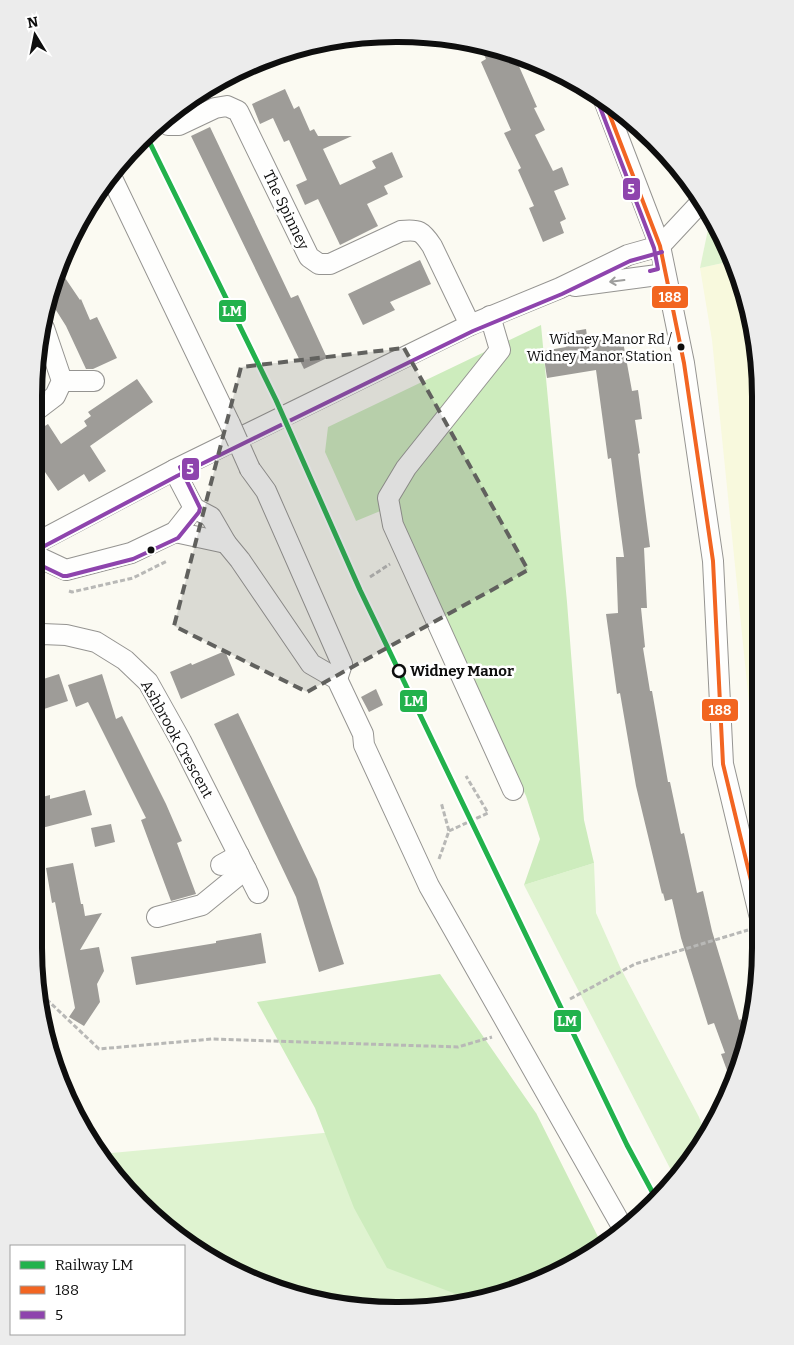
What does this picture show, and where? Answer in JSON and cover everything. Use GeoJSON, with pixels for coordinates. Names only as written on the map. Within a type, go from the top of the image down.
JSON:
{"type":"FeatureCollection","features":[{"type":"Feature","properties":{"kind":"street","name":"The Spinney"},"geometry":{"type":"LineString","coordinates":[[169,125],[179,126],[216,108],[227,106],[238,110],[308,257],[319,264],[330,264],[401,231],[414,230],[425,235],[432,246],[470,325]]}},
{"type":"Feature","properties":{"kind":"street"},"geometry":{"type":"LineString","coordinates":[[609,113],[660,246],[684,364],[712,561],[723,764],[752,907]]}},
{"type":"Feature","properties":{"kind":"street"},"geometry":{"type":"LineString","coordinates":[[114,183],[250,469],[266,491],[342,664],[337,679]]}},
{"type":"Feature","properties":{"kind":"street"},"geometry":{"type":"LineString","coordinates":[[42,540],[174,470],[470,325],[560,288],[628,255],[660,246],[696,207]]}},
{"type":"Feature","properties":{"kind":"street"},"geometry":{"type":"LineString","coordinates":[[628,255],[645,231],[649,217]]}},
{"type":"Feature","properties":{"kind":"street"},"geometry":{"type":"LineString","coordinates":[[560,288],[665,274]]}},
{"type":"Feature","properties":{"kind":"street"},"geometry":{"type":"LineString","coordinates":[[490,316],[500,350],[406,468],[388,498],[393,525],[513,790]]}},
{"type":"Feature","properties":{"kind":"street"},"geometry":{"type":"LineString","coordinates":[[42,406],[55,396],[62,381],[48,339]]}},
{"type":"Feature","properties":{"kind":"street"},"geometry":{"type":"LineString","coordinates":[[62,381],[94,381]]}},
{"type":"Feature","properties":{"kind":"street"},"geometry":{"type":"LineString","coordinates":[[174,470],[194,508],[211,517],[226,543],[240,560],[311,664],[337,679],[363,734],[364,744],[429,886],[620,1223]]}},
{"type":"Feature","properties":{"kind":"street"},"geometry":{"type":"LineString","coordinates":[[42,559],[66,570],[131,553],[175,532],[194,508]]}},
{"type":"Feature","properties":{"kind":"street"},"geometry":{"type":"LineString","coordinates":[[175,532],[226,543]]}},
{"type":"Feature","properties":{"kind":"street","name":"Ashbrook Crescent"},"geometry":{"type":"LineString","coordinates":[[42,634],[66,635],[96,642],[125,660],[148,682],[181,741],[258,893]]}},
{"type":"Feature","properties":{"kind":"street"},"geometry":{"type":"LineString","coordinates":[[221,865],[243,862]]}},
{"type":"Feature","properties":{"kind":"street"},"geometry":{"type":"LineString","coordinates":[[157,917],[202,905],[243,862]]}},
{"type":"Feature","properties":{"kind":"path"},"geometry":{"type":"LineString","coordinates":[[441,802],[448,831],[488,813],[466,776]]}},
{"type":"Feature","properties":{"kind":"path"},"geometry":{"type":"LineString","coordinates":[[570,999],[635,964],[752,923]]}},
{"type":"Feature","properties":{"kind":"path"},"geometry":{"type":"LineString","coordinates":[[47,999],[99,1049],[212,1039],[458,1047],[494,1036]]}},
{"type":"Feature","properties":{"kind":"highlighted area"},"geometry":{"type":"Polygon","coordinates":[[[404,348],[528,570],[307,692],[174,626],[241,367],[404,348]]]}},
{"type":"Feature","properties":{"kind":"green space"},"geometry":{"type":"Polygon","coordinates":[[[708,228],[726,262],[700,268],[708,228]]]}},
{"type":"Feature","properties":{"kind":"green space"},"geometry":{"type":"Polygon","coordinates":[[[726,262],[745,328],[751,374],[752,732],[712,340],[700,268],[726,262]]]}},
{"type":"Feature","properties":{"kind":"green space"},"geometry":{"type":"Polygon","coordinates":[[[541,325],[567,602],[584,820],[594,863],[524,885],[540,839],[526,796],[395,505],[356,521],[325,452],[328,427],[541,325]]]}},
{"type":"Feature","properties":{"kind":"green space"},"geometry":{"type":"Polygon","coordinates":[[[594,863],[596,913],[620,967],[703,1127],[672,1172],[524,885],[594,863]]]}},
{"type":"Feature","properties":{"kind":"green space"},"geometry":{"type":"Polygon","coordinates":[[[440,974],[536,1113],[599,1239],[574,1255],[533,1276],[466,1296],[463,1296],[387,1268],[354,1208],[315,1108],[257,1002],[440,974]]]}},
{"type":"Feature","properties":{"kind":"green space"},"geometry":{"type":"Polygon","coordinates":[[[536,1113],[599,1239],[574,1255],[533,1276],[466,1296],[420,1302],[374,1302],[328,1296],[261,1276],[200,1243],[163,1215],[146,1199],[108,1153],[536,1113]]]}},
{"type":"Feature","properties":{"kind":"building"},"geometry":{"type":"Polygon","coordinates":[[[483,54],[518,63],[537,107],[534,108],[545,130],[535,135],[553,171],[562,167],[569,185],[554,191],[566,219],[560,222],[564,233],[543,242],[529,208],[534,206],[518,170],[521,168],[504,133],[511,130],[481,62],[486,59],[483,54]]]}},
{"type":"Feature","properties":{"kind":"building"},"geometry":{"type":"Polygon","coordinates":[[[285,89],[294,109],[299,106],[310,131],[314,129],[318,136],[352,136],[323,149],[340,185],[376,168],[372,161],[392,152],[403,177],[384,186],[388,194],[367,204],[378,226],[340,245],[318,199],[305,205],[296,185],[307,180],[289,140],[284,142],[273,118],[260,124],[252,104],[285,89]]]}},
{"type":"Feature","properties":{"kind":"building"},"geometry":{"type":"Polygon","coordinates":[[[210,127],[291,298],[298,295],[327,358],[304,369],[191,136],[210,127]]]}},
{"type":"Feature","properties":{"kind":"building"},"geometry":{"type":"Polygon","coordinates":[[[420,260],[431,284],[390,302],[395,310],[363,325],[348,294],[420,260]]]}},
{"type":"Feature","properties":{"kind":"building"},"geometry":{"type":"Polygon","coordinates":[[[64,276],[81,299],[90,320],[97,317],[117,358],[93,369],[86,369],[66,326],[54,307],[64,276]]]}},
{"type":"Feature","properties":{"kind":"building"},"geometry":{"type":"Polygon","coordinates":[[[586,329],[588,342],[622,336],[632,391],[638,390],[642,419],[635,420],[650,547],[644,548],[647,608],[641,608],[645,647],[643,648],[668,782],[670,782],[681,834],[684,833],[697,893],[703,891],[712,931],[739,1020],[741,1019],[743,1025],[728,1074],[721,1054],[725,1053],[714,1023],[708,1025],[681,938],[672,899],[665,901],[662,894],[636,786],[620,693],[617,694],[606,614],[618,613],[616,557],[624,557],[611,458],[608,459],[596,370],[547,378],[543,351],[566,347],[563,333],[586,329]]]}},
{"type":"Feature","properties":{"kind":"building"},"geometry":{"type":"Polygon","coordinates":[[[137,379],[153,402],[90,446],[106,471],[89,482],[84,474],[58,491],[42,468],[42,428],[48,424],[61,444],[87,426],[84,421],[91,416],[88,412],[137,379]]]}},
{"type":"Feature","properties":{"kind":"building"},"geometry":{"type":"Polygon","coordinates":[[[225,651],[235,675],[181,699],[170,672],[225,651]]]}},
{"type":"Feature","properties":{"kind":"building"},"geometry":{"type":"Polygon","coordinates":[[[59,674],[68,701],[42,710],[42,679],[59,674]]]}},
{"type":"Feature","properties":{"kind":"building"},"geometry":{"type":"Polygon","coordinates":[[[102,674],[116,719],[122,716],[166,804],[182,841],[177,843],[196,894],[171,901],[141,820],[146,818],[88,702],[76,707],[68,685],[102,674]]]}},
{"type":"Feature","properties":{"kind":"building"},"geometry":{"type":"Polygon","coordinates":[[[376,689],[383,705],[369,712],[361,697],[376,689]]]}},
{"type":"Feature","properties":{"kind":"building"},"geometry":{"type":"Polygon","coordinates":[[[238,713],[317,879],[344,964],[319,972],[296,897],[214,724],[238,713]]]}},
{"type":"Feature","properties":{"kind":"building"},"geometry":{"type":"Polygon","coordinates":[[[85,790],[92,815],[42,828],[42,797],[50,795],[50,799],[85,790]]]}},
{"type":"Feature","properties":{"kind":"building"},"geometry":{"type":"Polygon","coordinates":[[[111,824],[115,842],[95,847],[91,828],[111,824]]]}},
{"type":"Feature","properties":{"kind":"building"},"geometry":{"type":"Polygon","coordinates":[[[73,863],[85,916],[102,913],[80,950],[99,947],[104,971],[97,984],[100,1002],[84,1026],[69,1017],[75,1008],[55,902],[52,903],[46,868],[73,863]]]}},
{"type":"Feature","properties":{"kind":"building"},"geometry":{"type":"Polygon","coordinates":[[[261,933],[266,963],[136,985],[131,957],[216,943],[216,941],[261,933]]]}},
{"type":"Feature","properties":{"kind":"rail line","name":"LM"},"geometry":{"type":"LineString","coordinates":[[150,143],[276,400],[360,590],[627,1145],[653,1194]]}},
{"type":"Feature","properties":{"kind":"transit line","name":"5"},"geometry":{"type":"LineString","coordinates":[[600,106],[654,248],[658,269],[650,271]]}},
{"type":"Feature","properties":{"kind":"transit line","name":"188"},"geometry":{"type":"LineString","coordinates":[[609,113],[660,246],[684,363],[713,561],[723,764],[752,885]]}},
{"type":"Feature","properties":{"kind":"transit line","name":"5"},"geometry":{"type":"LineString","coordinates":[[42,547],[177,476],[473,331],[562,294],[630,261],[662,252]]}},
{"type":"Feature","properties":{"kind":"transit line","name":"5"},"geometry":{"type":"LineString","coordinates":[[42,566],[63,576],[67,576],[133,559],[178,538],[199,512],[200,508],[180,467]]}},
{"type":"Feature","properties":{"kind":"place","name":"Widney Manor Rd / Widney Manor Station"},"geometry":{"type":"Point","coordinates":[681,347]}},
{"type":"Feature","properties":{"kind":"place","name":"Widney Manor"},"geometry":{"type":"Point","coordinates":[399,671]}}]}
